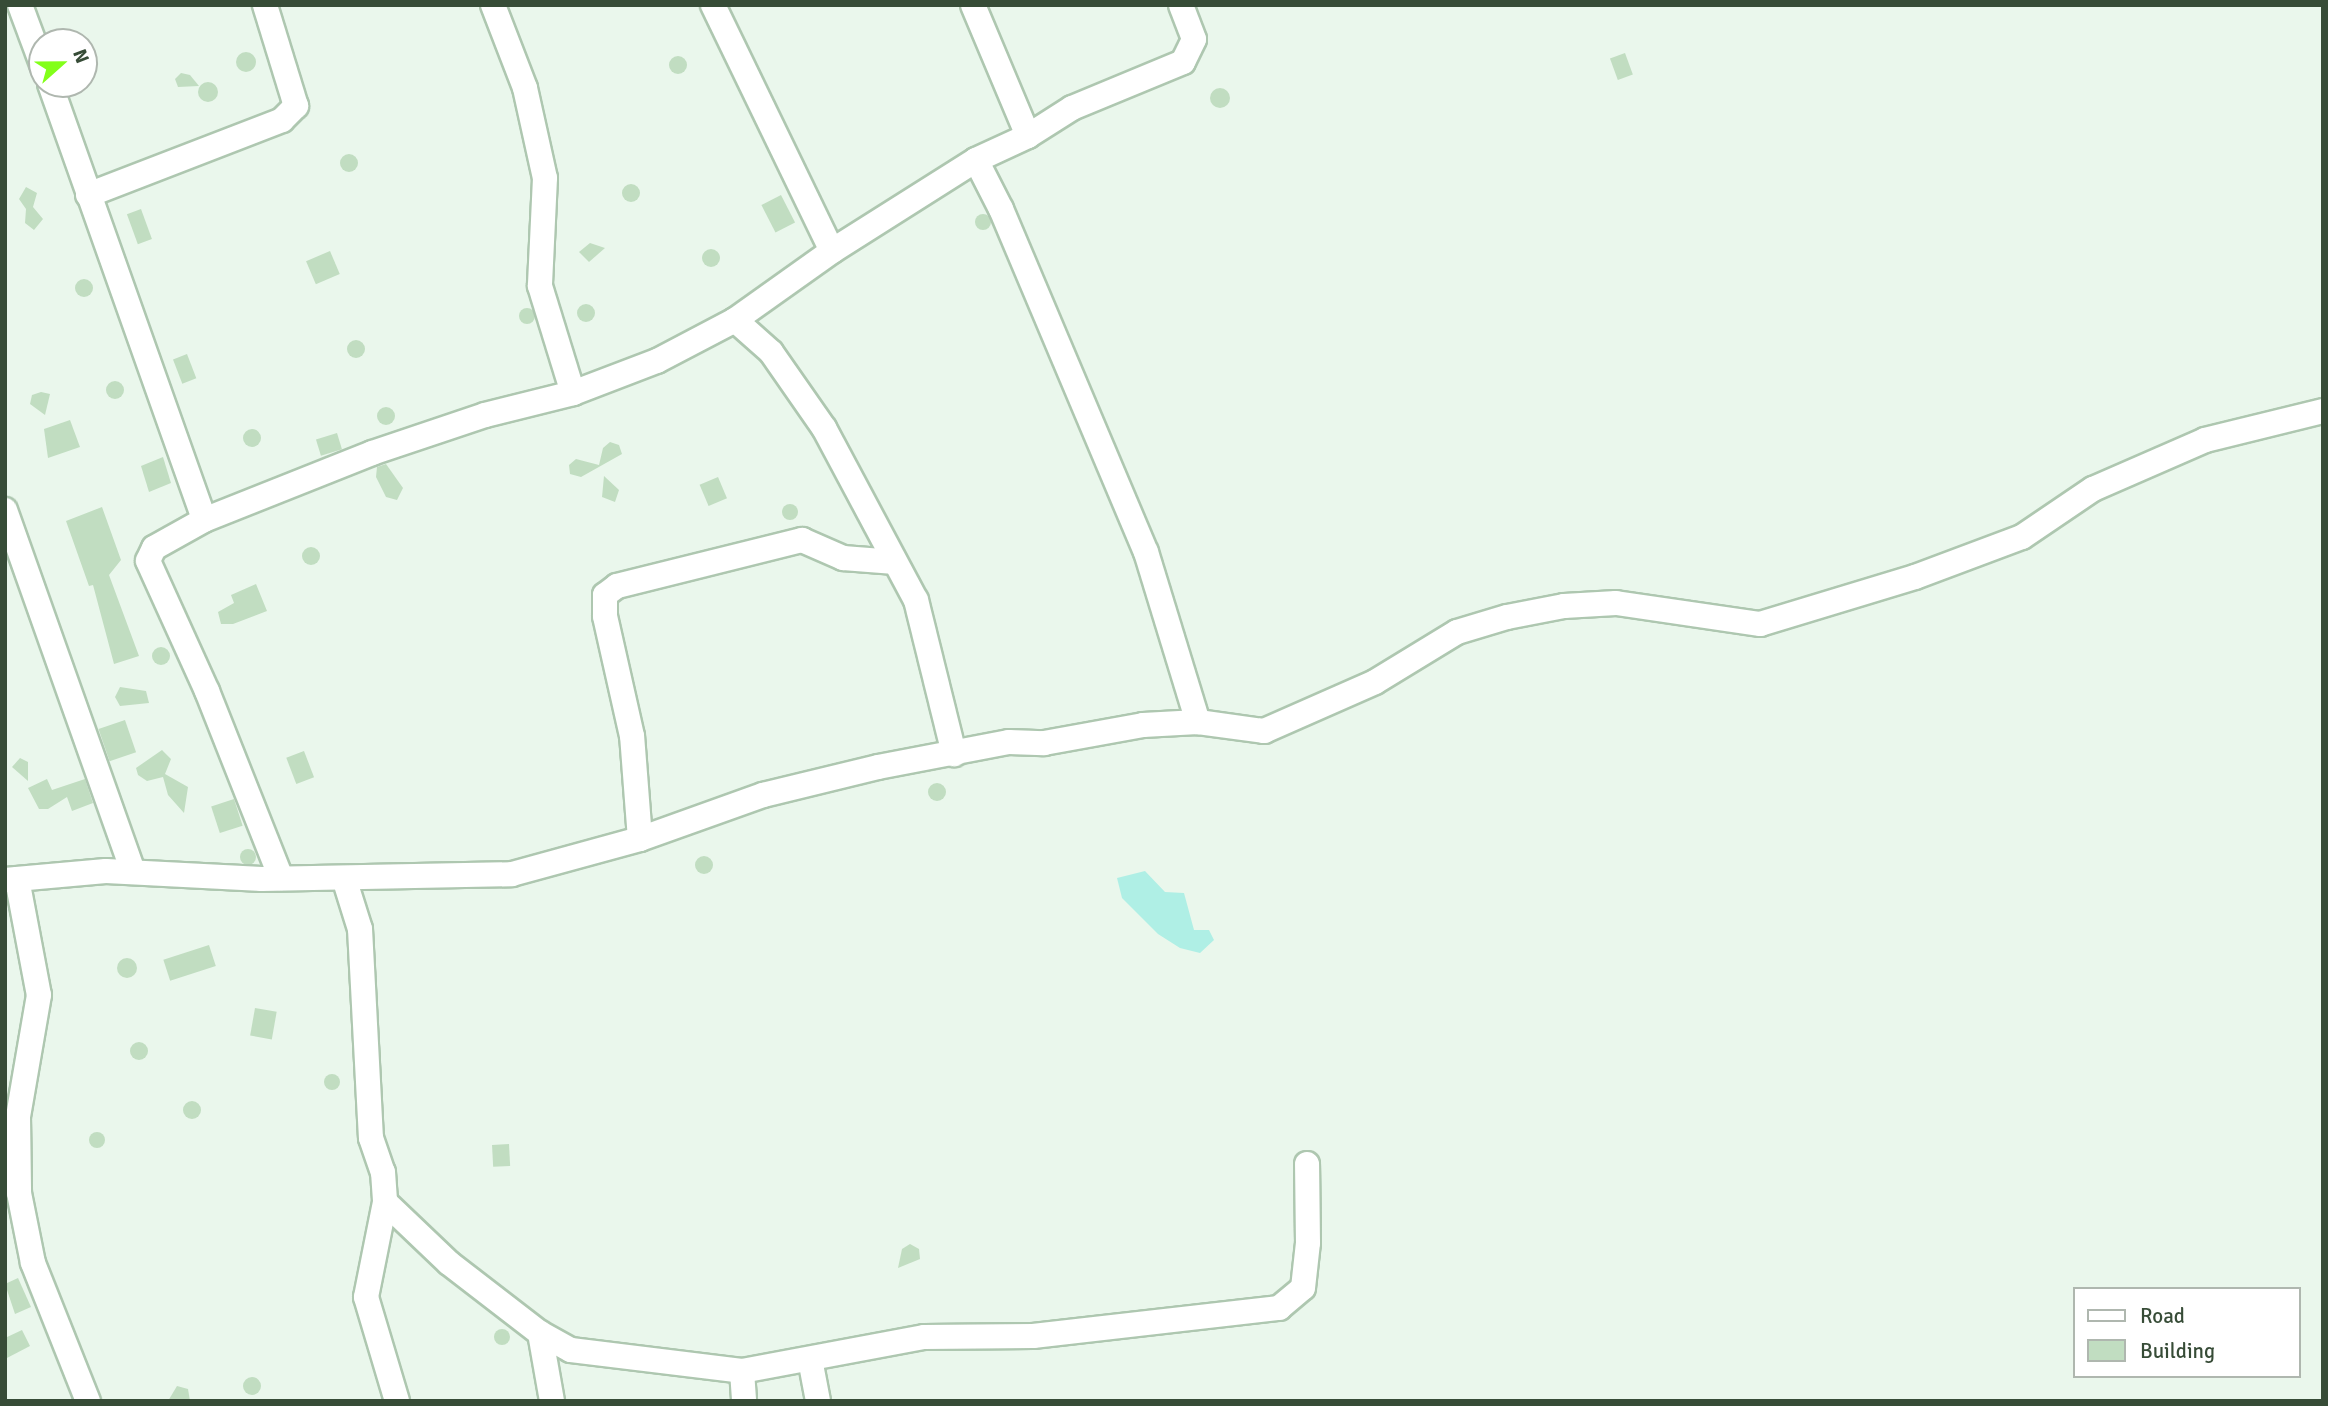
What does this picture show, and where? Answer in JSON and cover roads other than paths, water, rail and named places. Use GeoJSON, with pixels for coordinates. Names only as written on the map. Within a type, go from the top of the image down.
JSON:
{"type":"FeatureCollection","features":[{"type":"Feature","properties":{"kind":"street"},"geometry":{"type":"LineString","coordinates":[[20,5],[29,28]]}},
{"type":"Feature","properties":{"kind":"street"},"geometry":{"type":"LineString","coordinates":[[88,195],[282,120],[296,106],[265,5]]}},
{"type":"Feature","properties":{"kind":"street"},"geometry":{"type":"LineString","coordinates":[[493,5],[525,88],[545,178],[540,286],[573,393]]}},
{"type":"Feature","properties":{"kind":"street"},"geometry":{"type":"LineString","coordinates":[[713,5],[832,251]]}},
{"type":"Feature","properties":{"kind":"street"},"geometry":{"type":"LineString","coordinates":[[973,5],[1028,136]]}},
{"type":"Feature","properties":{"kind":"street"},"geometry":{"type":"LineString","coordinates":[[281,878],[208,691],[148,561],[153,548],[204,520],[372,453],[485,415],[573,393],[657,361],[735,320],[832,251],[976,160],[1028,136],[1072,108],[1183,62],[1194,39],[1181,5]]}},
{"type":"Feature","properties":{"kind":"street"},"geometry":{"type":"LineString","coordinates":[[55,98],[159,384],[204,520]]}},
{"type":"Feature","properties":{"kind":"street"},"geometry":{"type":"LineString","coordinates":[[976,160],[1001,209],[1146,552],[1198,722]]}},
{"type":"Feature","properties":{"kind":"street"},"geometry":{"type":"LineString","coordinates":[[735,320],[771,352],[824,428],[916,600],[954,754]]}},
{"type":"Feature","properties":{"kind":"street"},"geometry":{"type":"LineString","coordinates":[[88,1401],[33,1264],[19,1193],[18,1117],[39,995],[11,879],[133,872],[281,878],[512,874],[639,839],[763,794],[878,766],[1009,742],[1044,743],[1143,725],[1198,722],[1264,731],[1376,682],[1457,632],[1564,606],[1616,603],[1760,624],[1915,577],[2022,537],[2093,489],[2206,440],[2323,411]]}},
{"type":"Feature","properties":{"kind":"street"},"geometry":{"type":"LineString","coordinates":[[5,510],[133,872]]}},
{"type":"Feature","properties":{"kind":"street"},"geometry":{"type":"LineString","coordinates":[[639,839],[632,736],[605,616],[605,595],[617,586],[802,540],[843,558],[895,562]]}},
{"type":"Feature","properties":{"kind":"street"},"geometry":{"type":"LineString","coordinates":[[344,878],[360,929],[372,1138],[383,1172],[385,1202],[366,1297],[397,1401]]}},
{"type":"Feature","properties":{"kind":"street"},"geometry":{"type":"LineString","coordinates":[[385,1202],[449,1263],[540,1333],[571,1350],[742,1371],[924,1337],[1033,1336],[1279,1308],[1303,1288],[1308,1243],[1307,1164]]}},
{"type":"Feature","properties":{"kind":"street"},"geometry":{"type":"LineString","coordinates":[[540,1333],[552,1401]]}},
{"type":"Feature","properties":{"kind":"street"},"geometry":{"type":"LineString","coordinates":[[810,1359],[818,1401]]}},
{"type":"Feature","properties":{"kind":"street"},"geometry":{"type":"LineString","coordinates":[[742,1371],[744,1401]]}}]}
